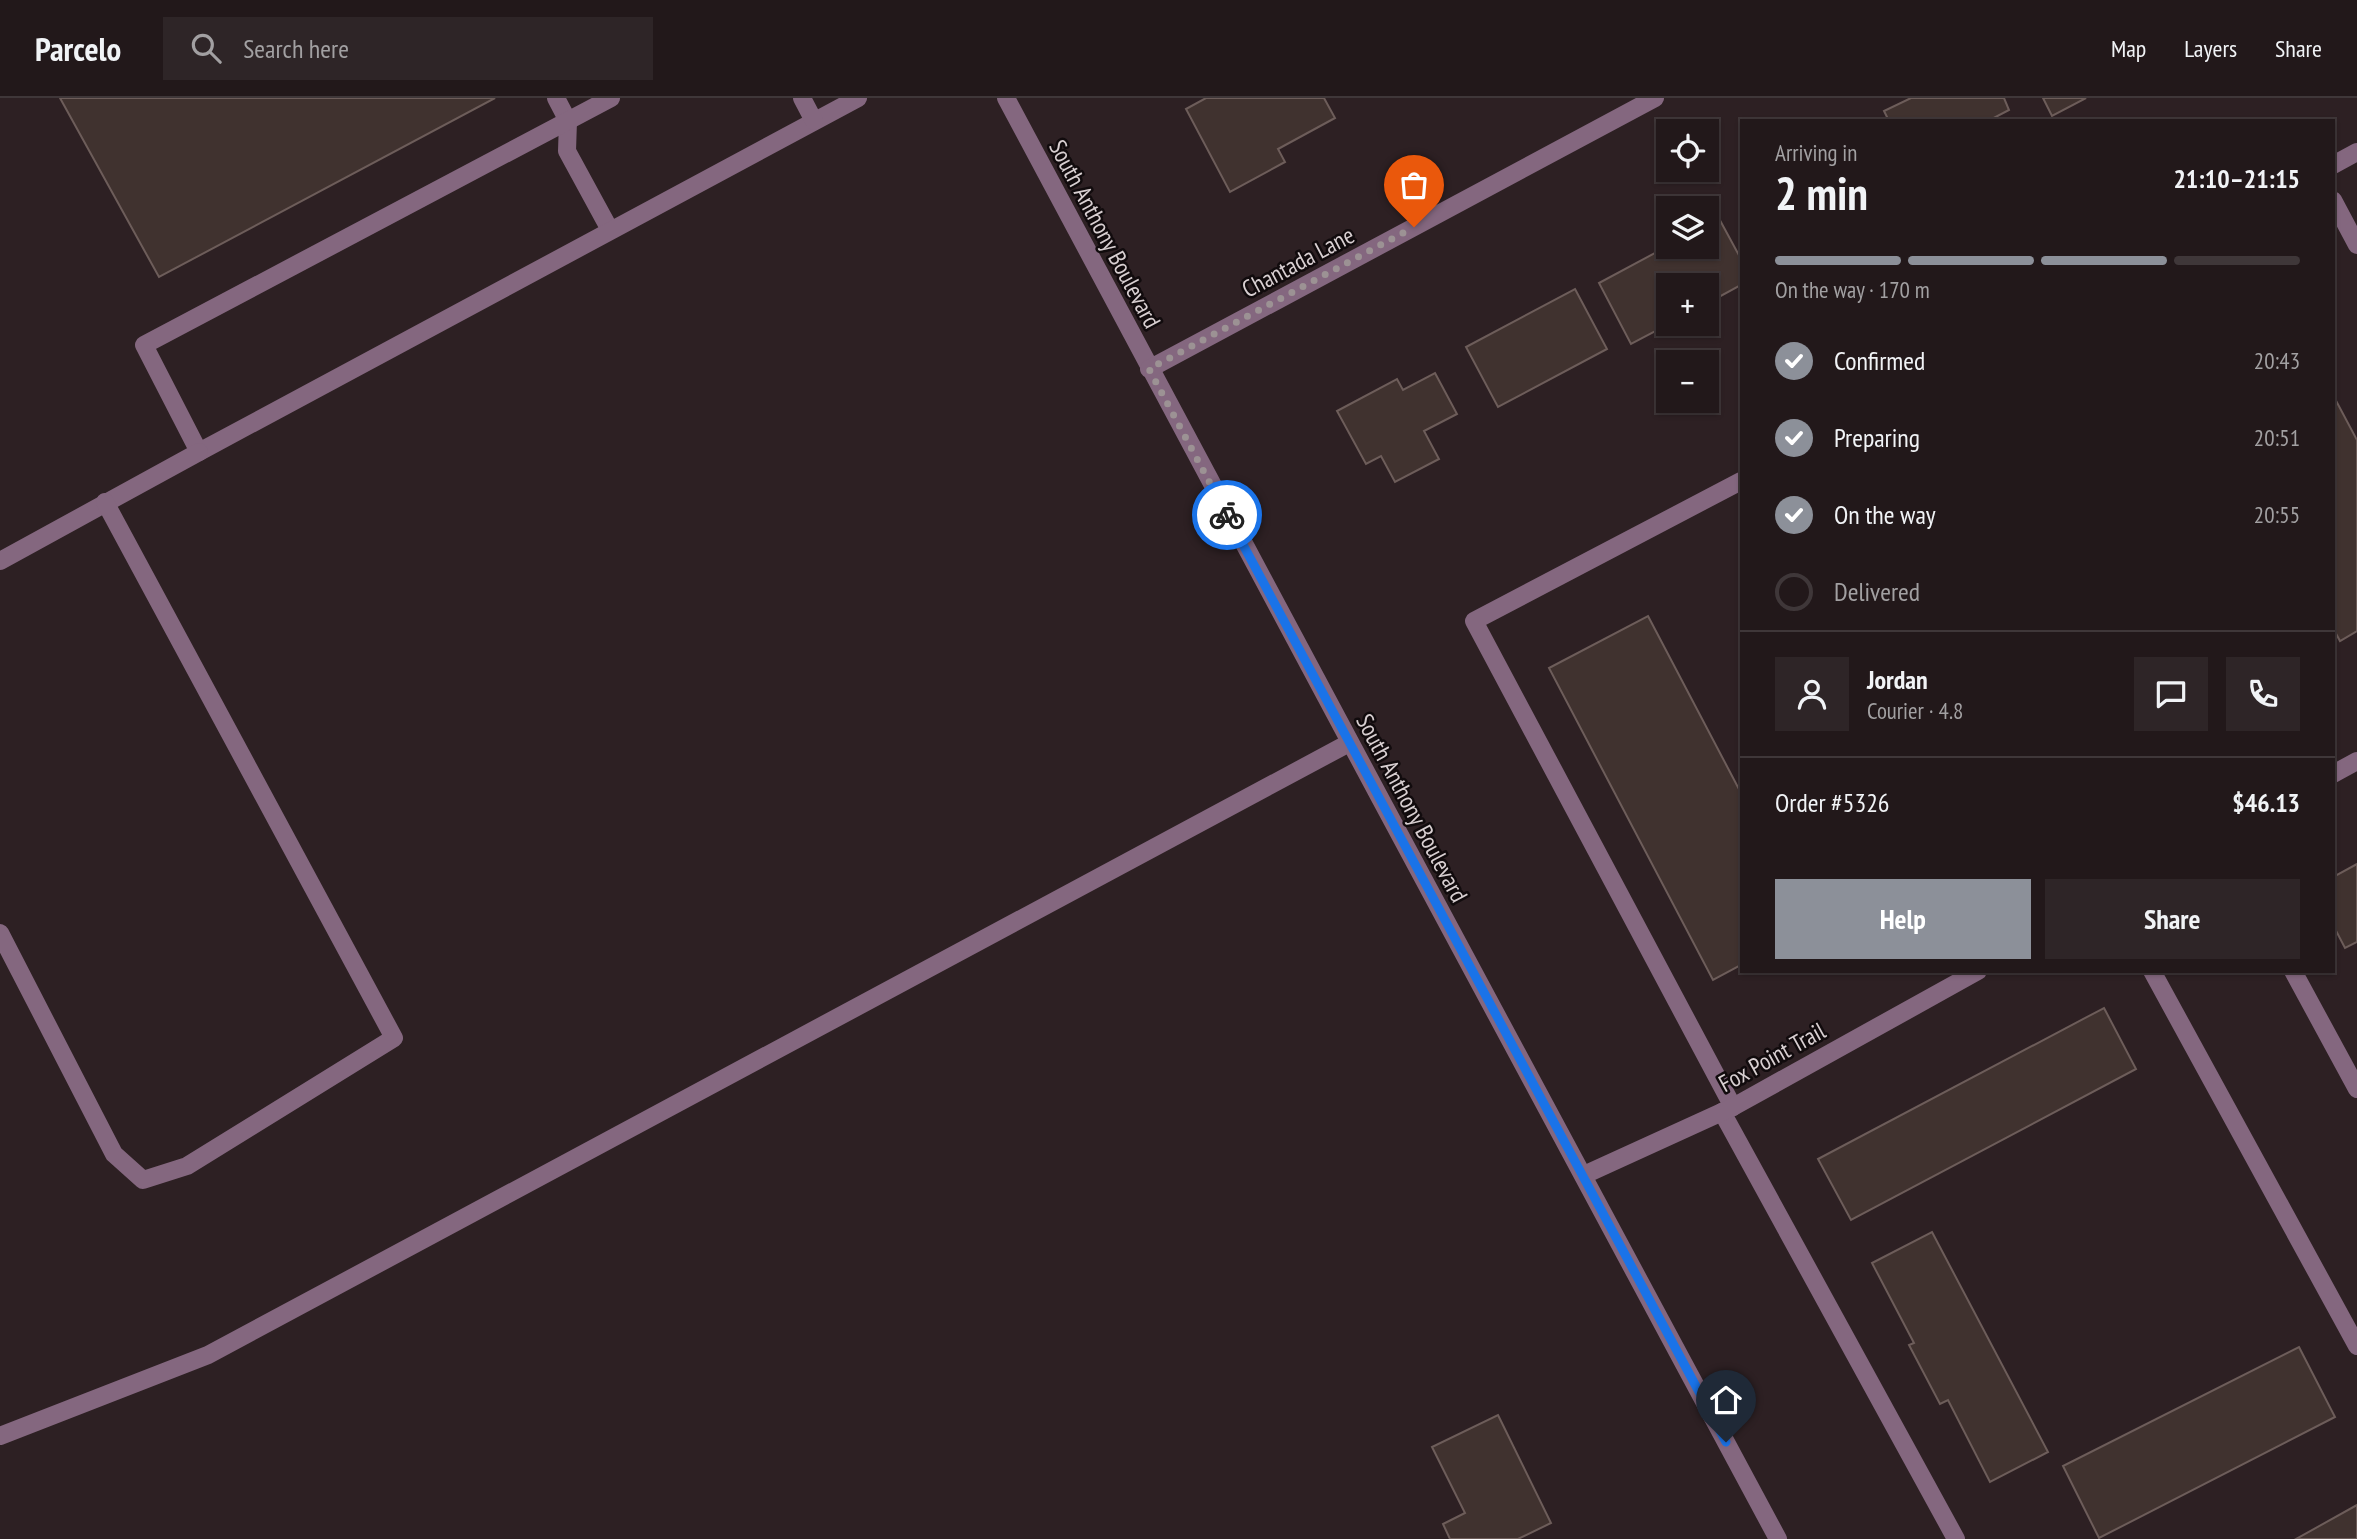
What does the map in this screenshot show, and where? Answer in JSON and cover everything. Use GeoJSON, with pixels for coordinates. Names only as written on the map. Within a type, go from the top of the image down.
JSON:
{"type":"FeatureCollection","features":[{"type":"Feature","properties":{"kind":"street"},"geometry":{"type":"LineString","coordinates":[[556,98],[568,121],[567,152],[610,230]]}},
{"type":"Feature","properties":{"kind":"street"},"geometry":{"type":"LineString","coordinates":[[199,452],[144,345],[611,98]]}},
{"type":"Feature","properties":{"kind":"street"},"geometry":{"type":"LineString","coordinates":[[802,98],[814,121]]}},
{"type":"Feature","properties":{"kind":"street"},"geometry":{"type":"LineString","coordinates":[[0,561],[858,98]]}},
{"type":"Feature","properties":{"kind":"street","name":"South Anthony Boulevard"},"geometry":{"type":"LineString","coordinates":[[1006,98],[1349,743],[1778,1539]]}},
{"type":"Feature","properties":{"kind":"street","name":"Chantada Lane"},"geometry":{"type":"LineString","coordinates":[[1149,369],[1655,98]]}},
{"type":"Feature","properties":{"kind":"street"},"geometry":{"type":"LineString","coordinates":[[2335,164],[2357,152]]}},
{"type":"Feature","properties":{"kind":"street"},"geometry":{"type":"LineString","coordinates":[[2335,204],[2357,245]]}},
{"type":"Feature","properties":{"kind":"street"},"geometry":{"type":"LineString","coordinates":[[1740,482],[1475,621],[1728,1110],[1956,1539]]}},
{"type":"Feature","properties":{"kind":"street"},"geometry":{"type":"LineString","coordinates":[[0,933],[114,1154],[143,1180],[187,1166],[394,1038],[105,502]]}},
{"type":"Feature","properties":{"kind":"street"},"geometry":{"type":"LineString","coordinates":[[0,1436],[208,1355],[1349,743]]}},
{"type":"Feature","properties":{"kind":"street"},"geometry":{"type":"LineString","coordinates":[[2335,773],[2357,761]]}},
{"type":"Feature","properties":{"kind":"street","name":"Fox Point Trail"},"geometry":{"type":"LineString","coordinates":[[1584,1175],[1728,1110],[1974,973]]}},
{"type":"Feature","properties":{"kind":"street"},"geometry":{"type":"LineString","coordinates":[[2153,973],[2357,1346]]}},
{"type":"Feature","properties":{"kind":"street"},"geometry":{"type":"LineString","coordinates":[[2294,973],[2357,1089]]}},
{"type":"Feature","properties":{"kind":"building"},"geometry":{"type":"Polygon","coordinates":[[[60,98],[495,98],[159,277],[60,98]]]}},
{"type":"Feature","properties":{"kind":"building"},"geometry":{"type":"Polygon","coordinates":[[[1206,98],[1324,98],[1335,118],[1278,149],[1285,162],[1230,192],[1186,109],[1206,98]]]}},
{"type":"Feature","properties":{"kind":"building"},"geometry":{"type":"Polygon","coordinates":[[[1911,98],[2004,98],[2009,110],[1992,119],[1888,119],[1884,111],[1911,98]]]}},
{"type":"Feature","properties":{"kind":"building"},"geometry":{"type":"Polygon","coordinates":[[[2043,98],[2086,98],[2052,116],[2043,98]]]}},
{"type":"Feature","properties":{"kind":"building"},"geometry":{"type":"Polygon","coordinates":[[[1719,218],[1740,257],[1740,286],[1719,297],[1719,273],[1656,273],[1656,331],[1631,344],[1599,283],[1656,252],[1656,259],[1719,259],[1719,218]]]}},
{"type":"Feature","properties":{"kind":"building"},"geometry":{"type":"Polygon","coordinates":[[[1575,289],[1607,349],[1498,407],[1466,347],[1575,289]]]}},
{"type":"Feature","properties":{"kind":"building"},"geometry":{"type":"Polygon","coordinates":[[[1435,373],[1457,414],[1424,431],[1439,459],[1395,482],[1381,456],[1366,464],[1337,411],[1397,379],[1403,390],[1435,373]]]}},
{"type":"Feature","properties":{"kind":"building"},"geometry":{"type":"Polygon","coordinates":[[[2335,399],[2357,440],[2357,631],[2340,641],[2335,632],[2335,399]]]}},
{"type":"Feature","properties":{"kind":"building"},"geometry":{"type":"Polygon","coordinates":[[[1648,616],[1740,791],[1740,966],[1713,980],[1549,668],[1648,616]]]}},
{"type":"Feature","properties":{"kind":"building"},"geometry":{"type":"Polygon","coordinates":[[[2357,864],[2357,942],[2345,948],[2335,929],[2335,876],[2357,864]]]}},
{"type":"Feature","properties":{"kind":"building"},"geometry":{"type":"Polygon","coordinates":[[[2104,1008],[2136,1069],[1851,1220],[1818,1159],[2104,1008]]]}},
{"type":"Feature","properties":{"kind":"building"},"geometry":{"type":"Polygon","coordinates":[[[1932,1232],[2048,1452],[1990,1482],[1948,1400],[1940,1404],[1909,1345],[1914,1343],[1872,1263],[1932,1232]]]}},
{"type":"Feature","properties":{"kind":"building"},"geometry":{"type":"Polygon","coordinates":[[[2299,1347],[2335,1417],[2099,1538],[2063,1466],[2299,1347]]]}},
{"type":"Feature","properties":{"kind":"building"},"geometry":{"type":"Polygon","coordinates":[[[1498,1415],[1551,1523],[1518,1539],[1450,1539],[1443,1524],[1465,1513],[1432,1447],[1498,1415]]]}},
{"type":"Feature","properties":{"kind":"building"},"geometry":{"type":"Polygon","coordinates":[[[2357,1505],[2357,1539],[2296,1539],[2357,1505]]]}},
{"type":"Feature","properties":{"kind":"way so far"},"geometry":{"type":"LineString","coordinates":[[1227,515],[1149,369],[1414,227]]}},
{"type":"Feature","properties":{"kind":"route"},"geometry":{"type":"LineString","coordinates":[[1227,515],[1726,1442]]}}]}
